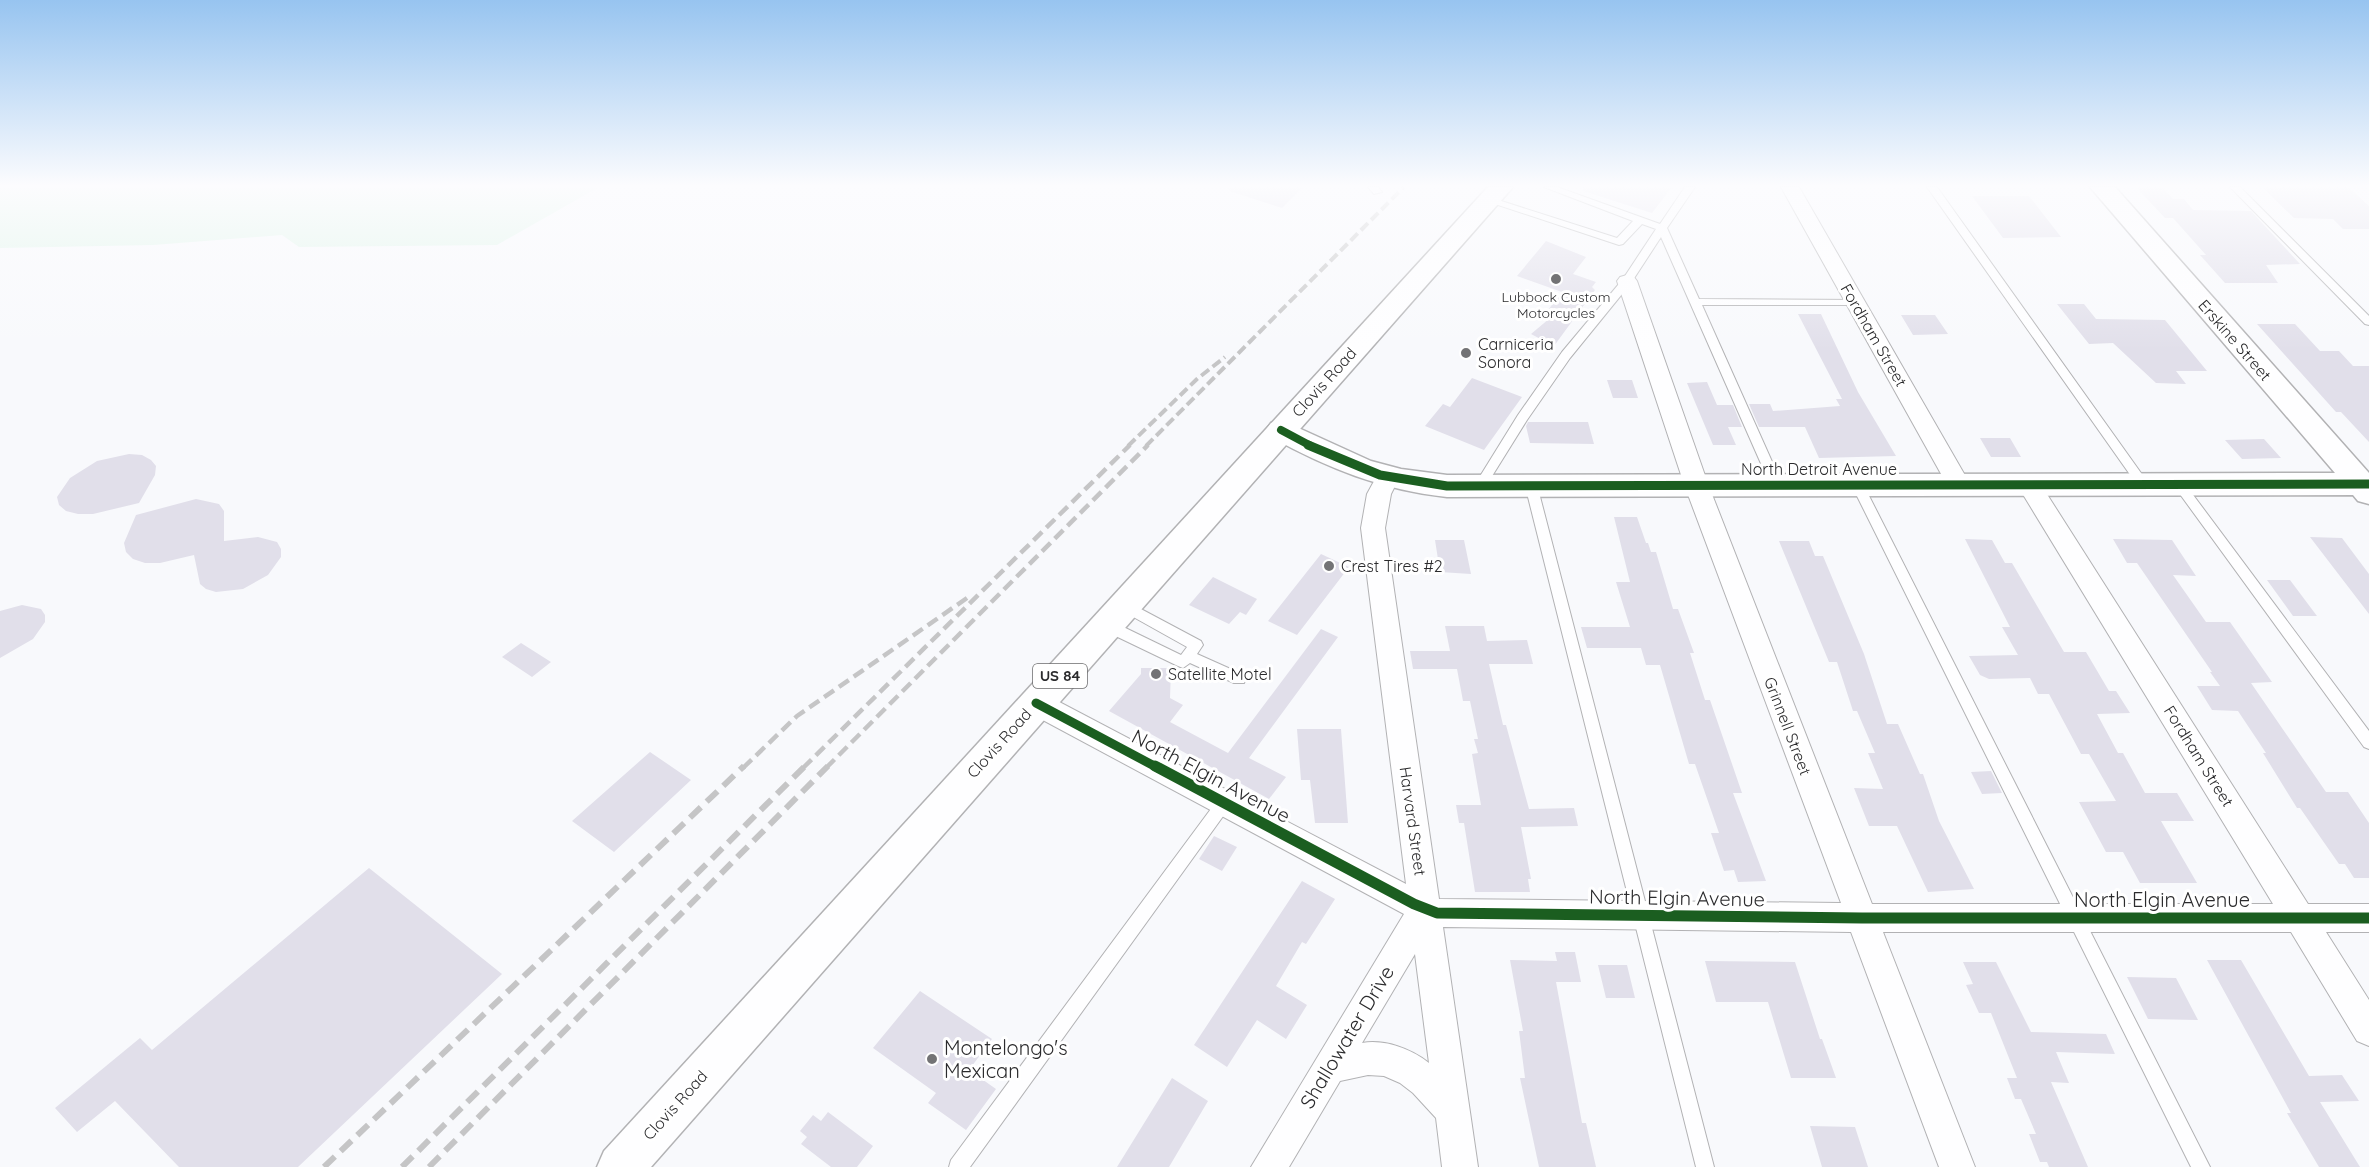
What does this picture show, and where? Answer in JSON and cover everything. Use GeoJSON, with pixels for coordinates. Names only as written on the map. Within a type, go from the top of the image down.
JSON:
{"type":"FeatureCollection","features":[{"type":"Feature","properties":{"kind":"main road","name":"Clovis Road"},"geometry":{"type":"LineString","coordinates":[[620,1167],[1452,241]]}},
{"type":"Feature","properties":{"kind":"main road","name":"Erskine Street"},"geometry":{"type":"LineString","coordinates":[[2150,241],[2366,487]]}},
{"type":"Feature","properties":{"kind":"main road","name":"North Detroit Avenue"},"geometry":{"type":"LineString","coordinates":[[1281,430],[1356,468],[1387,478],[1421,484],[1480,486],[2178,483],[2366,487]]}},
{"type":"Feature","properties":{"kind":"street","name":"Fordham Street"},"geometry":{"type":"LineString","coordinates":[[1821,241],[1958,483]]}},
{"type":"Feature","properties":{"kind":"street","name":"Grinnell Street"},"geometry":{"type":"LineString","coordinates":[[1627,281],[1695,484],[1957,1167]]}},
{"type":"Feature","properties":{"kind":"street","name":"Harvard Street"},"geometry":{"type":"LineString","coordinates":[[1387,478],[1379,494],[1373,528],[1460,1167]]}},
{"type":"Feature","properties":{"kind":"street","name":"Fordham Street"},"geometry":{"type":"LineString","coordinates":[[2028,483],[2369,1030]]}},
{"type":"Feature","properties":{"kind":"street","name":"North Elgin Avenue"},"geometry":{"type":"LineString","coordinates":[[1036,703],[1437,913],[1862,918],[2369,918]]}},
{"type":"Feature","properties":{"kind":"street","name":"Shallowater Drive"},"geometry":{"type":"LineString","coordinates":[[1269,1167],[1425,908]]}},
{"type":"Feature","properties":{"kind":"street"},"geometry":{"type":"LineString","coordinates":[[1329,1068],[1365,1057],[1386,1058],[1404,1064],[1424,1077],[1452,1110]]}},
{"type":"Feature","properties":{"kind":"lane"},"geometry":{"type":"LineString","coordinates":[[1480,486],[1522,417],[1566,355],[1627,281],[1653,241]]}},
{"type":"Feature","properties":{"kind":"lane"},"geometry":{"type":"LineString","coordinates":[[1668,241],[1776,484]]}},
{"type":"Feature","properties":{"kind":"lane"},"geometry":{"type":"LineString","coordinates":[[1971,241],[2142,483]]}},
{"type":"Feature","properties":{"kind":"lane"},"geometry":{"type":"LineString","coordinates":[[2289,241],[2369,322]]}},
{"type":"Feature","properties":{"kind":"lane"},"geometry":{"type":"LineString","coordinates":[[1695,302],[1856,302]]}},
{"type":"Feature","properties":{"kind":"lane"},"geometry":{"type":"LineString","coordinates":[[2178,483],[2369,743]]}},
{"type":"Feature","properties":{"kind":"lane"},"geometry":{"type":"LineString","coordinates":[[1857,484],[2200,1167]]}},
{"type":"Feature","properties":{"kind":"lane"},"geometry":{"type":"LineString","coordinates":[[1531,485],[1705,1167]]}},
{"type":"Feature","properties":{"kind":"lane"},"geometry":{"type":"LineString","coordinates":[[1115,615],[1196,645],[1184,662],[1115,615]]}},
{"type":"Feature","properties":{"kind":"lane"},"geometry":{"type":"LineString","coordinates":[[1188,656],[1239,679]]}},
{"type":"Feature","properties":{"kind":"lane"},"geometry":{"type":"LineString","coordinates":[[958,1167],[1224,803]]}},
{"type":"Feature","properties":{"kind":"green space"},"geometry":{"type":"Polygon","coordinates":[[[0,241],[199,241],[153,245],[0,248],[0,241]]]}},
{"type":"Feature","properties":{"kind":"green space"},"geometry":{"type":"Polygon","coordinates":[[[291,241],[503,241],[497,245],[299,247],[291,241]]]}},
{"type":"Feature","properties":{"kind":"building"},"geometry":{"type":"Polygon","coordinates":[[[1547,241],[1586,257],[1573,274],[1596,282],[1592,287],[1595,290],[1554,346],[1531,334],[1556,313],[1548,310],[1562,292],[1517,276],[1547,241]]]}},
{"type":"Feature","properties":{"kind":"building"},"geometry":{"type":"Polygon","coordinates":[[[2194,241],[2279,241],[2300,264],[2266,265],[2278,283],[2225,283],[2200,255],[2206,255],[2194,241]]]}},
{"type":"Feature","properties":{"kind":"building"},"geometry":{"type":"Polygon","coordinates":[[[2057,304],[2084,304],[2096,319],[2165,320],[2207,371],[2176,371],[2186,384],[2156,383],[2113,343],[2089,344],[2057,304]]]}},
{"type":"Feature","properties":{"kind":"building"},"geometry":{"type":"Polygon","coordinates":[[[1798,314],[1821,314],[1858,392],[1896,456],[1819,458],[1805,427],[1759,427],[1749,404],[1770,404],[1773,411],[1840,406],[1836,399],[1842,399],[1798,314]]]}},
{"type":"Feature","properties":{"kind":"building"},"geometry":{"type":"Polygon","coordinates":[[[1901,315],[1935,315],[1948,334],[1913,335],[1901,315]]]}},
{"type":"Feature","properties":{"kind":"building"},"geometry":{"type":"Polygon","coordinates":[[[2257,324],[2295,324],[2320,351],[2339,351],[2353,366],[2369,366],[2369,442],[2341,412],[2336,412],[2257,324]]]}},
{"type":"Feature","properties":{"kind":"building"},"geometry":{"type":"Polygon","coordinates":[[[1472,378],[1522,397],[1484,450],[1425,426],[1443,404],[1450,407],[1472,378]]]}},
{"type":"Feature","properties":{"kind":"building"},"geometry":{"type":"Polygon","coordinates":[[[1607,380],[1632,380],[1638,398],[1613,398],[1607,380]]]}},
{"type":"Feature","properties":{"kind":"building"},"geometry":{"type":"Polygon","coordinates":[[[1707,382],[1717,405],[1733,405],[1742,427],[1728,427],[1736,445],[1713,445],[1687,383],[1707,382]]]}},
{"type":"Feature","properties":{"kind":"building"},"geometry":{"type":"Polygon","coordinates":[[[1528,422],[1588,422],[1594,444],[1530,443],[1526,426],[1528,422]]]}},
{"type":"Feature","properties":{"kind":"building"},"geometry":{"type":"Polygon","coordinates":[[[1980,438],[2010,438],[2021,457],[1991,457],[1980,438]]]}},
{"type":"Feature","properties":{"kind":"building"},"geometry":{"type":"Polygon","coordinates":[[[2264,439],[2281,458],[2242,459],[2225,440],[2264,439]]]}},
{"type":"Feature","properties":{"kind":"building"},"geometry":{"type":"Polygon","coordinates":[[[129,454],[142,455],[156,466],[155,475],[139,503],[93,514],[66,511],[59,505],[57,497],[70,478],[97,461],[129,454]]]}},
{"type":"Feature","properties":{"kind":"building"},"geometry":{"type":"Polygon","coordinates":[[[196,499],[219,504],[224,511],[224,541],[258,537],[277,542],[281,549],[281,557],[268,575],[243,589],[216,592],[200,584],[194,555],[160,563],[145,563],[133,559],[126,552],[124,543],[136,515],[196,499]]]}},
{"type":"Feature","properties":{"kind":"building"},"geometry":{"type":"Polygon","coordinates":[[[1614,517],[1637,517],[1646,543],[1651,552],[1656,552],[1673,609],[1678,609],[1694,653],[1690,653],[1705,700],[1710,700],[1742,793],[1733,793],[1766,881],[1738,882],[1734,870],[1724,871],[1711,833],[1719,833],[1695,764],[1689,764],[1660,665],[1646,665],[1641,648],[1587,648],[1581,627],[1630,627],[1616,582],[1630,582],[1614,517]]]}},
{"type":"Feature","properties":{"kind":"building"},"geometry":{"type":"Polygon","coordinates":[[[2310,537],[2342,538],[2369,574],[2369,614],[2310,537]]]}},
{"type":"Feature","properties":{"kind":"building"},"geometry":{"type":"Polygon","coordinates":[[[1965,539],[1992,540],[2005,563],[2012,563],[2064,652],[2086,652],[2109,691],[2116,691],[2130,713],[2097,714],[2118,753],[2123,753],[2145,793],[2177,793],[2194,821],[2161,821],[2197,883],[2140,883],[2123,852],[2106,852],[2079,802],[2116,801],[2089,754],[2081,754],[2049,694],[2038,694],[2030,678],[1989,679],[1980,675],[1969,656],[2018,655],[2002,627],[2010,627],[1965,539]]]}},
{"type":"Feature","properties":{"kind":"building"},"geometry":{"type":"Polygon","coordinates":[[[2113,539],[2172,540],[2196,576],[2173,575],[2206,622],[2230,622],[2272,682],[2251,683],[2326,792],[2348,792],[2369,823],[2369,878],[2354,878],[2345,864],[2339,864],[2300,808],[2297,808],[2263,753],[2266,753],[2238,711],[2212,710],[2197,686],[2220,686],[2210,672],[2212,672],[2137,563],[2127,563],[2113,539]]]}},
{"type":"Feature","properties":{"kind":"building"},"geometry":{"type":"Polygon","coordinates":[[[1435,540],[1464,540],[1471,574],[1440,572],[1435,540]]]}},
{"type":"Feature","properties":{"kind":"building"},"geometry":{"type":"Polygon","coordinates":[[[1779,541],[1809,541],[1815,556],[1823,556],[1864,654],[1887,724],[1898,724],[1920,774],[1923,774],[1939,821],[1974,889],[1928,892],[1897,826],[1869,826],[1854,788],[1883,789],[1868,753],[1875,753],[1857,711],[1853,711],[1837,662],[1829,662],[1779,541]]]}},
{"type":"Feature","properties":{"kind":"building"},"geometry":{"type":"Polygon","coordinates":[[[1321,554],[1349,567],[1297,635],[1268,621],[1321,554]]]}},
{"type":"Feature","properties":{"kind":"building"},"geometry":{"type":"Polygon","coordinates":[[[1213,577],[1257,599],[1246,615],[1240,612],[1229,624],[1189,605],[1213,577]]]}},
{"type":"Feature","properties":{"kind":"building"},"geometry":{"type":"Polygon","coordinates":[[[2267,580],[2290,580],[2317,616],[2293,616],[2267,580]]]}},
{"type":"Feature","properties":{"kind":"building"},"geometry":{"type":"Polygon","coordinates":[[[22,605],[41,609],[45,615],[45,622],[33,639],[0,658],[0,611],[22,605]]]}},
{"type":"Feature","properties":{"kind":"building"},"geometry":{"type":"Polygon","coordinates":[[[1445,626],[1484,626],[1487,641],[1527,640],[1533,664],[1489,664],[1503,725],[1506,725],[1529,809],[1574,808],[1578,826],[1521,827],[1531,879],[1528,879],[1530,892],[1475,892],[1464,823],[1459,823],[1456,805],[1481,805],[1472,754],[1478,753],[1474,739],[1478,739],[1470,701],[1463,701],[1457,669],[1413,669],[1410,651],[1450,651],[1445,626]]]}},
{"type":"Feature","properties":{"kind":"building","name":"Satellite Motel"},"geometry":{"type":"Polygon","coordinates":[[[1321,629],[1338,637],[1249,758],[1286,777],[1269,799],[1109,711],[1141,674],[1141,668],[1171,668],[1170,698],[1183,705],[1170,722],[1228,753],[1321,629]]]}},
{"type":"Feature","properties":{"kind":"building"},"geometry":{"type":"Polygon","coordinates":[[[521,643],[551,662],[532,677],[502,657],[521,643]]]}},
{"type":"Feature","properties":{"kind":"building"},"geometry":{"type":"Polygon","coordinates":[[[1297,729],[1341,729],[1348,823],[1315,823],[1310,780],[1301,780],[1297,729]]]}},
{"type":"Feature","properties":{"kind":"building"},"geometry":{"type":"Polygon","coordinates":[[[650,752],[691,780],[614,852],[572,821],[650,752]]]}},
{"type":"Feature","properties":{"kind":"building"},"geometry":{"type":"Polygon","coordinates":[[[1991,771],[2002,793],[1982,794],[1971,772],[1991,771]]]}},
{"type":"Feature","properties":{"kind":"building"},"geometry":{"type":"Polygon","coordinates":[[[1214,836],[1237,847],[1222,871],[1199,859],[1214,836]]]}},
{"type":"Feature","properties":{"kind":"building"},"geometry":{"type":"Polygon","coordinates":[[[369,868],[502,974],[298,1167],[179,1167],[115,1101],[77,1132],[55,1108],[140,1038],[152,1050],[369,868]]]}},
{"type":"Feature","properties":{"kind":"building"},"geometry":{"type":"Polygon","coordinates":[[[1302,881],[1335,899],[1306,944],[1302,942],[1276,986],[1307,1005],[1286,1039],[1257,1020],[1227,1067],[1194,1045],[1302,881]]]}},
{"type":"Feature","properties":{"kind":"building"},"geometry":{"type":"Polygon","coordinates":[[[1555,952],[1575,952],[1581,982],[1556,982],[1582,1123],[1586,1123],[1596,1167],[1539,1167],[1520,1078],[1525,1078],[1519,1031],[1523,1031],[1510,960],[1557,961],[1555,952]]]}},
{"type":"Feature","properties":{"kind":"building"},"geometry":{"type":"Polygon","coordinates":[[[2207,960],[2241,960],[2309,1076],[2342,1075],[2359,1101],[2320,1102],[2360,1167],[2319,1167],[2287,1113],[2291,1113],[2207,960]]]}},
{"type":"Feature","properties":{"kind":"building"},"geometry":{"type":"Polygon","coordinates":[[[1705,961],[1795,962],[1820,1039],[1822,1039],[1836,1078],[1791,1078],[1768,1002],[1716,1002],[1705,961]]]}},
{"type":"Feature","properties":{"kind":"building"},"geometry":{"type":"Polygon","coordinates":[[[1963,962],[1996,962],[2031,1032],[2106,1034],[2115,1054],[2056,1052],[2069,1083],[2051,1082],[2088,1167],[2049,1167],[2047,1162],[2040,1162],[2029,1134],[2036,1134],[2021,1099],[2015,1099],[2007,1078],[2017,1078],[1991,1013],[1979,1013],[1966,985],[1973,984],[1963,962]]]}},
{"type":"Feature","properties":{"kind":"building"},"geometry":{"type":"Polygon","coordinates":[[[1598,965],[1627,965],[1635,998],[1606,998],[1598,965]]]}},
{"type":"Feature","properties":{"kind":"building"},"geometry":{"type":"Polygon","coordinates":[[[2127,977],[2176,978],[2198,1020],[2148,1019],[2127,977]]]}},
{"type":"Feature","properties":{"kind":"building","name":"Montelongo's Mexican"},"geometry":{"type":"Polygon","coordinates":[[[920,991],[992,1039],[969,1070],[996,1089],[966,1130],[928,1103],[936,1093],[873,1048],[920,991]]]}},
{"type":"Feature","properties":{"kind":"building"},"geometry":{"type":"Polygon","coordinates":[[[1172,1078],[1208,1101],[1169,1167],[1117,1167],[1172,1078]]]}},
{"type":"Feature","properties":{"kind":"building"},"geometry":{"type":"Polygon","coordinates":[[[828,1112],[873,1146],[857,1167],[831,1167],[801,1144],[807,1137],[800,1131],[813,1115],[821,1121],[828,1112]]]}},
{"type":"Feature","properties":{"kind":"building"},"geometry":{"type":"Polygon","coordinates":[[[1810,1126],[1855,1127],[1868,1167],[1822,1167],[1810,1126]]]}},
{"type":"Feature","properties":{"kind":"railway"},"geometry":{"type":"LineString","coordinates":[[1146,446],[1350,241]]}},
{"type":"Feature","properties":{"kind":"railway"},"geometry":{"type":"LineString","coordinates":[[1128,446],[1197,379],[1225,357]]}},
{"type":"Feature","properties":{"kind":"railway"},"geometry":{"type":"LineString","coordinates":[[803,768],[1130,445]]}},
{"type":"Feature","properties":{"kind":"railway"},"geometry":{"type":"LineString","coordinates":[[826,768],[1148,445]]}},
{"type":"Feature","properties":{"kind":"railway"},"geometry":{"type":"LineString","coordinates":[[743,768],[797,716],[967,598]]}},
{"type":"Feature","properties":{"kind":"railway"},"geometry":{"type":"LineString","coordinates":[[324,1167],[744,766]]}},
{"type":"Feature","properties":{"kind":"railway"},"geometry":{"type":"LineString","coordinates":[[402,1167],[805,766]]}},
{"type":"Feature","properties":{"kind":"railway"},"geometry":{"type":"LineString","coordinates":[[429,1167],[828,766]]}},
{"type":"Feature","properties":{"kind":"cycle path"},"geometry":{"type":"LineString","coordinates":[[1281,430],[1322,452],[1380,475],[1447,486],[2369,484]]}},
{"type":"Feature","properties":{"kind":"cycle path"},"geometry":{"type":"LineString","coordinates":[[1036,703],[1414,904],[1437,913],[1862,918],[2369,918]]}},
{"type":"Feature","properties":{"kind":"place","name":"Lubbock Custom Motorcycles"},"geometry":{"type":"Point","coordinates":[1556,279]}},
{"type":"Feature","properties":{"kind":"place","name":"Carniceria Sonora"},"geometry":{"type":"Point","coordinates":[1466,353]}},
{"type":"Feature","properties":{"kind":"place","name":"Crest Tires #2"},"geometry":{"type":"Point","coordinates":[1329,566]}},
{"type":"Feature","properties":{"kind":"place","name":"Satellite Motel"},"geometry":{"type":"Point","coordinates":[1156,674]}},
{"type":"Feature","properties":{"kind":"place","name":"Montelongo's Mexican"},"geometry":{"type":"Point","coordinates":[932,1059]}}]}
